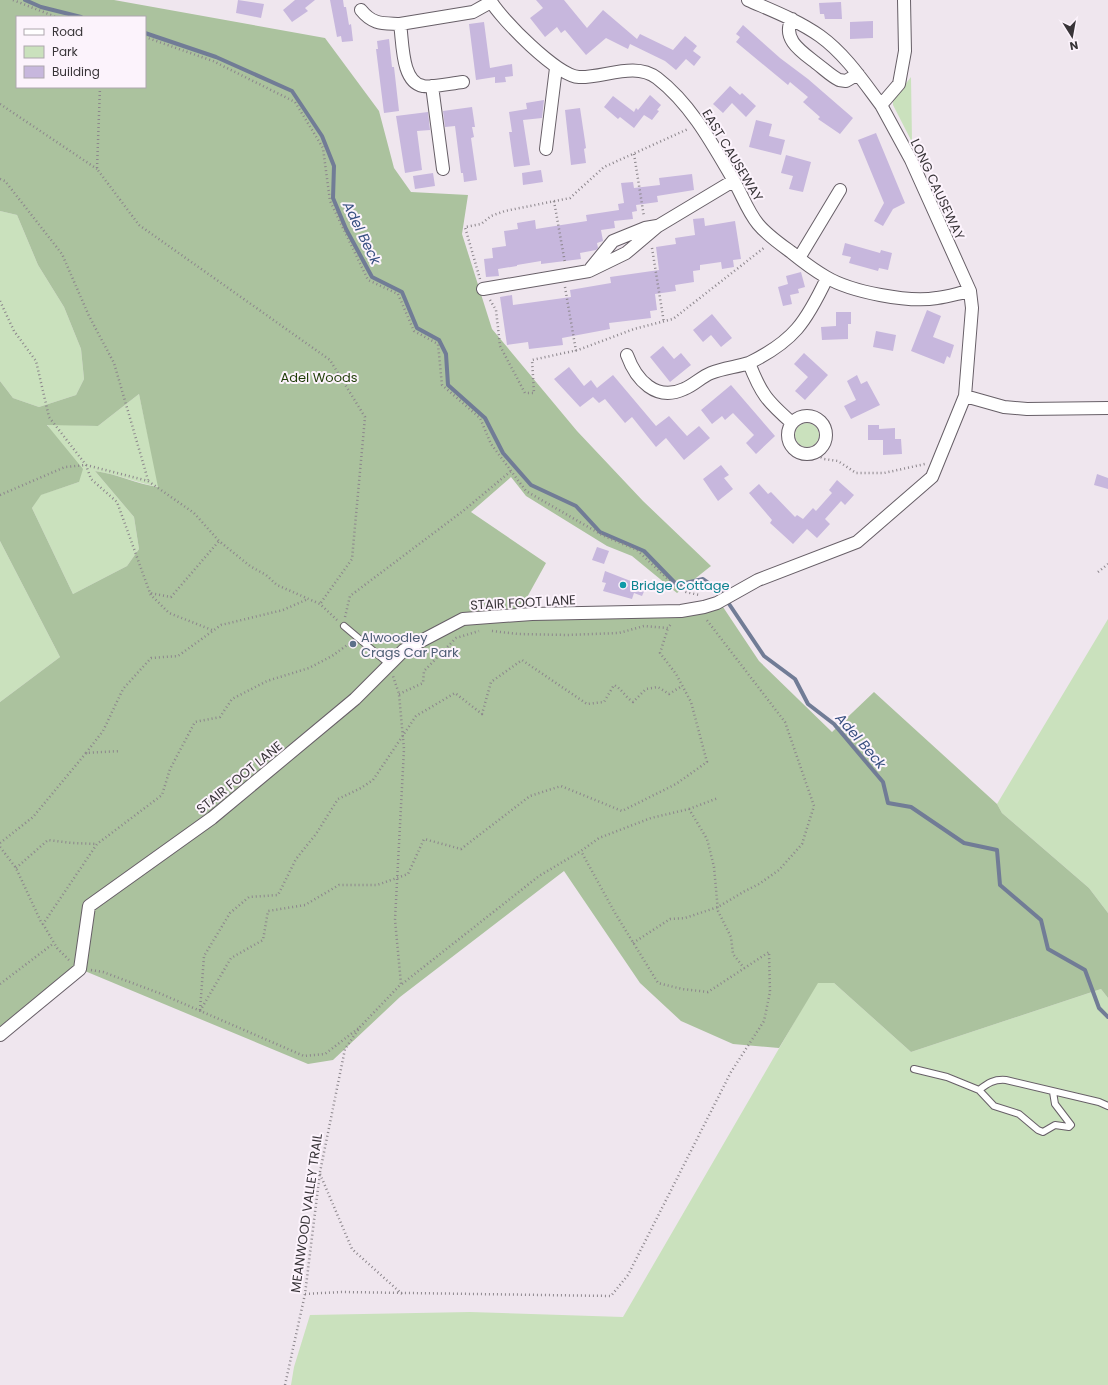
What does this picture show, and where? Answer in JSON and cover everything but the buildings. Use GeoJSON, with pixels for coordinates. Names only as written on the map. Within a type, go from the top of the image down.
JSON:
{"type":"FeatureCollection","features":[{"type":"Feature","properties":{"kind":"street","name":"LONG CAUSEWAY"},"geometry":{"type":"LineString","coordinates":[[748,0],[792,19],[820,36],[832,46],[858,74],[881,105],[911,160],[970,291],[972,308],[965,396]]}},
{"type":"Feature","properties":{"kind":"street"},"geometry":{"type":"LineString","coordinates":[[881,105],[899,84],[905,51],[904,0]]}},
{"type":"Feature","properties":{"kind":"street"},"geometry":{"type":"LineString","coordinates":[[360,10],[368,19],[379,23],[400,24],[472,12],[491,1]]}},
{"type":"Feature","properties":{"kind":"street","name":"EAST CAUSEWAY"},"geometry":{"type":"LineString","coordinates":[[491,1],[504,19],[556,68],[566,74],[578,77],[593,77],[622,71],[645,71],[657,78],[680,99],[699,124],[758,224],[798,258],[827,278],[865,292],[910,299],[936,299],[970,291]]}},
{"type":"Feature","properties":{"kind":"street"},"geometry":{"type":"LineString","coordinates":[[792,19],[789,26],[789,33],[797,48],[839,80],[846,81],[858,74]]}},
{"type":"Feature","properties":{"kind":"street"},"geometry":{"type":"LineString","coordinates":[[400,24],[407,73],[413,82],[423,87],[462,82]]}},
{"type":"Feature","properties":{"kind":"street"},"geometry":{"type":"LineString","coordinates":[[546,149],[556,68]]}},
{"type":"Feature","properties":{"kind":"street"},"geometry":{"type":"LineString","coordinates":[[432,86],[443,169]]}},
{"type":"Feature","properties":{"kind":"street"},"geometry":{"type":"LineString","coordinates":[[589,271],[613,241],[651,229],[733,181]]}},
{"type":"Feature","properties":{"kind":"street"},"geometry":{"type":"LineString","coordinates":[[798,258],[840,190]]}},
{"type":"Feature","properties":{"kind":"street"},"geometry":{"type":"LineString","coordinates":[[483,289],[589,271],[626,253],[651,229]]}},
{"type":"Feature","properties":{"kind":"street"},"geometry":{"type":"LineString","coordinates":[[627,356],[632,369],[650,389],[665,392],[684,390],[711,373],[749,363],[777,347],[805,320],[827,278]]}},
{"type":"Feature","properties":{"kind":"street"},"geometry":{"type":"LineString","coordinates":[[749,363],[759,388],[769,402],[792,423]]}},
{"type":"Feature","properties":{"kind":"street"},"geometry":{"type":"LineString","coordinates":[[965,396],[1004,407],[1026,409],[1108,408]]}},
{"type":"Feature","properties":{"kind":"street","name":"STAIR FOOT LANE"},"geometry":{"type":"LineString","coordinates":[[80,969],[89,906],[212,818],[355,699],[404,650],[463,619],[532,614],[682,611],[704,607],[717,603],[758,580],[857,542],[932,478],[965,396]]}},
{"type":"Feature","properties":{"kind":"street"},"geometry":{"type":"LineString","coordinates":[[809,416],[820,422],[826,433],[824,445],[814,453],[802,454],[791,447],[788,435],[792,423],[797,419],[809,416]]}},
{"type":"Feature","properties":{"kind":"street"},"geometry":{"type":"LineString","coordinates":[[0,1035],[80,969]]}},
{"type":"Feature","properties":{"kind":"lane"},"geometry":{"type":"LineString","coordinates":[[344,626],[389,664]]}},
{"type":"Feature","properties":{"kind":"lane"},"geometry":{"type":"LineString","coordinates":[[914,1069],[947,1077],[979,1090],[994,1106],[1019,1114],[1038,1130],[1043,1132],[1055,1125],[1069,1128],[1071,1124],[1055,1104],[1053,1092]]}},
{"type":"Feature","properties":{"kind":"lane"},"geometry":{"type":"LineString","coordinates":[[979,1090],[989,1082],[998,1079],[1099,1102],[1108,1106]]}},
{"type":"Feature","properties":{"kind":"path"},"geometry":{"type":"LineString","coordinates":[[13,0],[53,16]]}},
{"type":"Feature","properties":{"kind":"path"},"geometry":{"type":"LineString","coordinates":[[146,37],[213,61],[295,102],[323,148],[330,201],[368,280],[398,294],[414,331],[438,344],[442,385],[480,418],[491,444],[526,491],[604,536],[637,550],[675,586],[686,592],[698,594],[704,607],[706,620],[785,722],[814,806],[802,844],[780,870],[759,884],[744,891],[718,907],[685,918],[670,919],[633,943]]}},
{"type":"Feature","properties":{"kind":"path"},"geometry":{"type":"LineString","coordinates":[[97,168],[100,88]]}},
{"type":"Feature","properties":{"kind":"path"},"geometry":{"type":"LineString","coordinates":[[0,104],[97,168],[139,225],[330,360],[365,417],[352,559],[320,604]]}},
{"type":"Feature","properties":{"kind":"path"},"geometry":{"type":"LineString","coordinates":[[699,124],[604,167],[570,198],[505,211],[491,216],[481,224],[465,227],[483,289],[496,310],[500,346],[525,393],[534,393],[532,360],[576,351],[634,329],[664,323],[673,319],[775,239]]}},
{"type":"Feature","properties":{"kind":"path"},"geometry":{"type":"LineString","coordinates":[[634,154],[651,229],[664,323]]}},
{"type":"Feature","properties":{"kind":"path"},"geometry":{"type":"LineString","coordinates":[[0,179],[4,181],[62,254],[89,316],[114,363],[148,481]]}},
{"type":"Feature","properties":{"kind":"path"},"geometry":{"type":"LineString","coordinates":[[554,201],[576,351]]}},
{"type":"Feature","properties":{"kind":"path"},"geometry":{"type":"LineString","coordinates":[[0,301],[14,331],[36,361],[49,417],[86,465],[91,479],[117,502],[150,593],[169,613],[212,630]]}},
{"type":"Feature","properties":{"kind":"path"},"geometry":{"type":"LineString","coordinates":[[814,453],[824,459],[838,460],[856,473],[884,473],[938,462]]}},
{"type":"Feature","properties":{"kind":"path"},"geometry":{"type":"LineString","coordinates":[[0,495],[65,467],[86,465],[148,481],[194,513],[218,541],[250,566],[266,575],[277,585],[320,604],[344,626]]}},
{"type":"Feature","properties":{"kind":"path"},"geometry":{"type":"LineString","coordinates":[[344,626],[350,596],[463,511],[511,471]]}},
{"type":"Feature","properties":{"kind":"path"},"geometry":{"type":"LineString","coordinates":[[150,593],[171,597],[218,541]]}},
{"type":"Feature","properties":{"kind":"path"},"geometry":{"type":"LineString","coordinates":[[1098,572],[1108,564]]}},
{"type":"Feature","properties":{"kind":"path"},"geometry":{"type":"LineString","coordinates":[[0,843],[33,817],[86,753],[103,731],[123,689],[151,658],[178,656],[212,630],[221,625],[283,610],[308,599]]}},
{"type":"Feature","properties":{"kind":"path"},"geometry":{"type":"LineString","coordinates":[[200,1011],[231,958],[264,940],[268,911],[305,905],[339,885],[377,885],[408,874],[424,839],[461,849],[530,796],[561,786],[622,811],[676,784],[707,762],[691,702],[660,653],[668,628],[682,611]]}},
{"type":"Feature","properties":{"kind":"path"},"geometry":{"type":"LineString","coordinates":[[399,694],[423,683],[424,671],[456,638],[485,630],[518,634],[567,635],[619,633],[644,626],[668,628]]}},
{"type":"Feature","properties":{"kind":"path"},"geometry":{"type":"LineString","coordinates":[[42,924],[97,844],[162,795],[170,769],[195,722],[220,717],[232,699],[267,681],[309,668],[332,656],[356,637]]}},
{"type":"Feature","properties":{"kind":"path"},"geometry":{"type":"LineString","coordinates":[[200,1011],[204,956],[230,913],[249,897],[278,896],[296,859],[316,834],[338,799],[361,788],[372,780],[416,716],[455,694],[482,714],[491,682],[522,660],[587,704],[604,702],[614,685],[620,688],[625,697],[633,702],[646,689],[658,687],[669,694],[682,686]]}},
{"type":"Feature","properties":{"kind":"path"},"geometry":{"type":"LineString","coordinates":[[389,664],[399,694],[404,749],[395,920],[401,984]]}},
{"type":"Feature","properties":{"kind":"path"},"geometry":{"type":"LineString","coordinates":[[86,753],[120,751]]}},
{"type":"Feature","properties":{"kind":"path"},"geometry":{"type":"LineString","coordinates":[[0,847],[16,868],[37,910],[42,924],[54,943],[64,955],[80,969],[103,972],[200,1011],[304,1056],[325,1054],[360,1027],[401,984],[539,876],[581,851],[599,838],[651,818],[686,809],[718,798]]}},
{"type":"Feature","properties":{"kind":"path"},"geometry":{"type":"LineString","coordinates":[[686,809],[689,808],[707,839],[714,867],[718,907],[730,937],[733,954],[745,968]]}},
{"type":"Feature","properties":{"kind":"path"},"geometry":{"type":"LineString","coordinates":[[16,868],[48,840],[97,844]]}},
{"type":"Feature","properties":{"kind":"path"},"geometry":{"type":"LineString","coordinates":[[305,1294],[611,1296],[628,1275],[731,1072],[764,1021],[770,992],[770,952],[708,992],[682,989],[658,983],[614,913],[581,851]]}},
{"type":"Feature","properties":{"kind":"path"},"geometry":{"type":"LineString","coordinates":[[0,984],[54,943]]}},
{"type":"Feature","properties":{"kind":"path","name":"MEANWOOD VALLEY TRAIL"},"geometry":{"type":"LineString","coordinates":[[285,1385],[305,1294],[320,1172],[345,1049],[360,1027]]}},
{"type":"Feature","properties":{"kind":"path"},"geometry":{"type":"LineString","coordinates":[[320,1172],[352,1250],[402,1294]]}},
{"type":"Feature","properties":{"kind":"green space","name":"Adel Woods"},"geometry":{"type":"Polygon","coordinates":[[[0,0],[114,0],[325,38],[379,111],[394,168],[411,192],[468,195],[462,234],[492,329],[577,431],[643,501],[711,566],[677,593],[632,556],[607,546],[526,496],[511,477],[471,512],[546,563],[515,619],[672,617],[723,607],[759,661],[832,732],[874,692],[997,804],[1002,813],[1089,888],[1108,913],[1108,998],[1101,989],[911,1052],[834,983],[818,983],[779,1048],[733,1044],[681,1021],[640,983],[564,871],[400,997],[333,1060],[308,1064],[80,969],[0,1035],[0,702],[60,657],[0,541],[0,381],[13,398],[39,407],[76,395],[84,379],[81,349],[64,307],[38,265],[17,215],[0,211],[0,0]],[[139,394],[98,426],[47,425],[83,469],[79,482],[41,495],[32,508],[73,594],[127,566],[139,549],[134,517],[95,471],[158,487],[139,394]]]}},
{"type":"Feature","properties":{"kind":"green space"},"geometry":{"type":"Polygon","coordinates":[[[911,77],[912,142],[893,105],[893,100],[911,77]]]}},
{"type":"Feature","properties":{"kind":"green space"},"geometry":{"type":"Polygon","coordinates":[[[0,211],[17,215],[38,265],[64,307],[81,349],[84,379],[76,395],[39,407],[13,398],[0,381],[0,211]]]}},
{"type":"Feature","properties":{"kind":"green space"},"geometry":{"type":"Polygon","coordinates":[[[139,394],[159,487],[95,471],[134,517],[139,549],[127,566],[73,594],[32,508],[40,495],[79,482],[47,424],[98,426],[139,394]]]}},
{"type":"Feature","properties":{"kind":"green space"},"geometry":{"type":"Polygon","coordinates":[[[807,423],[816,426],[819,435],[816,444],[807,447],[798,444],[795,435],[798,426],[807,423]]]}},
{"type":"Feature","properties":{"kind":"green space"},"geometry":{"type":"Polygon","coordinates":[[[0,541],[60,657],[0,702],[0,541]]]}},
{"type":"Feature","properties":{"kind":"green space"},"geometry":{"type":"Polygon","coordinates":[[[1108,619],[1108,913],[1089,888],[1002,813],[997,804],[1108,619]]]}},
{"type":"Feature","properties":{"kind":"green space"},"geometry":{"type":"Polygon","coordinates":[[[817,983],[834,983],[911,1052],[1101,989],[1108,998],[1108,1385],[291,1385],[294,1367],[310,1315],[470,1312],[623,1317],[817,983]]]}},
{"type":"Feature","properties":{"kind":"waterway","name":"Adel Beck"},"geometry":{"type":"LineString","coordinates":[[25,0],[41,7],[77,16]]}},
{"type":"Feature","properties":{"kind":"waterway","name":"Adel Beck"},"geometry":{"type":"LineString","coordinates":[[146,33],[216,57],[292,91],[322,136],[334,166],[333,198],[346,229],[372,277],[402,292],[417,328],[439,340],[446,354],[448,385],[485,418],[503,453],[531,485],[576,506],[600,532],[644,551],[677,585],[703,579],[721,592],[764,656],[795,679],[808,704],[834,724],[883,782],[888,803],[911,807],[964,843],[997,850],[1000,885],[1041,920],[1048,949],[1085,970],[1099,1008],[1108,1017]]}},
{"type":"Feature","properties":{"kind":"place","name":"Bridge Cottage"},"geometry":{"type":"Point","coordinates":[623,585]}},
{"type":"Feature","properties":{"kind":"place","name":"Alwoodley Crags Car Park"},"geometry":{"type":"Point","coordinates":[353,644]}}]}
